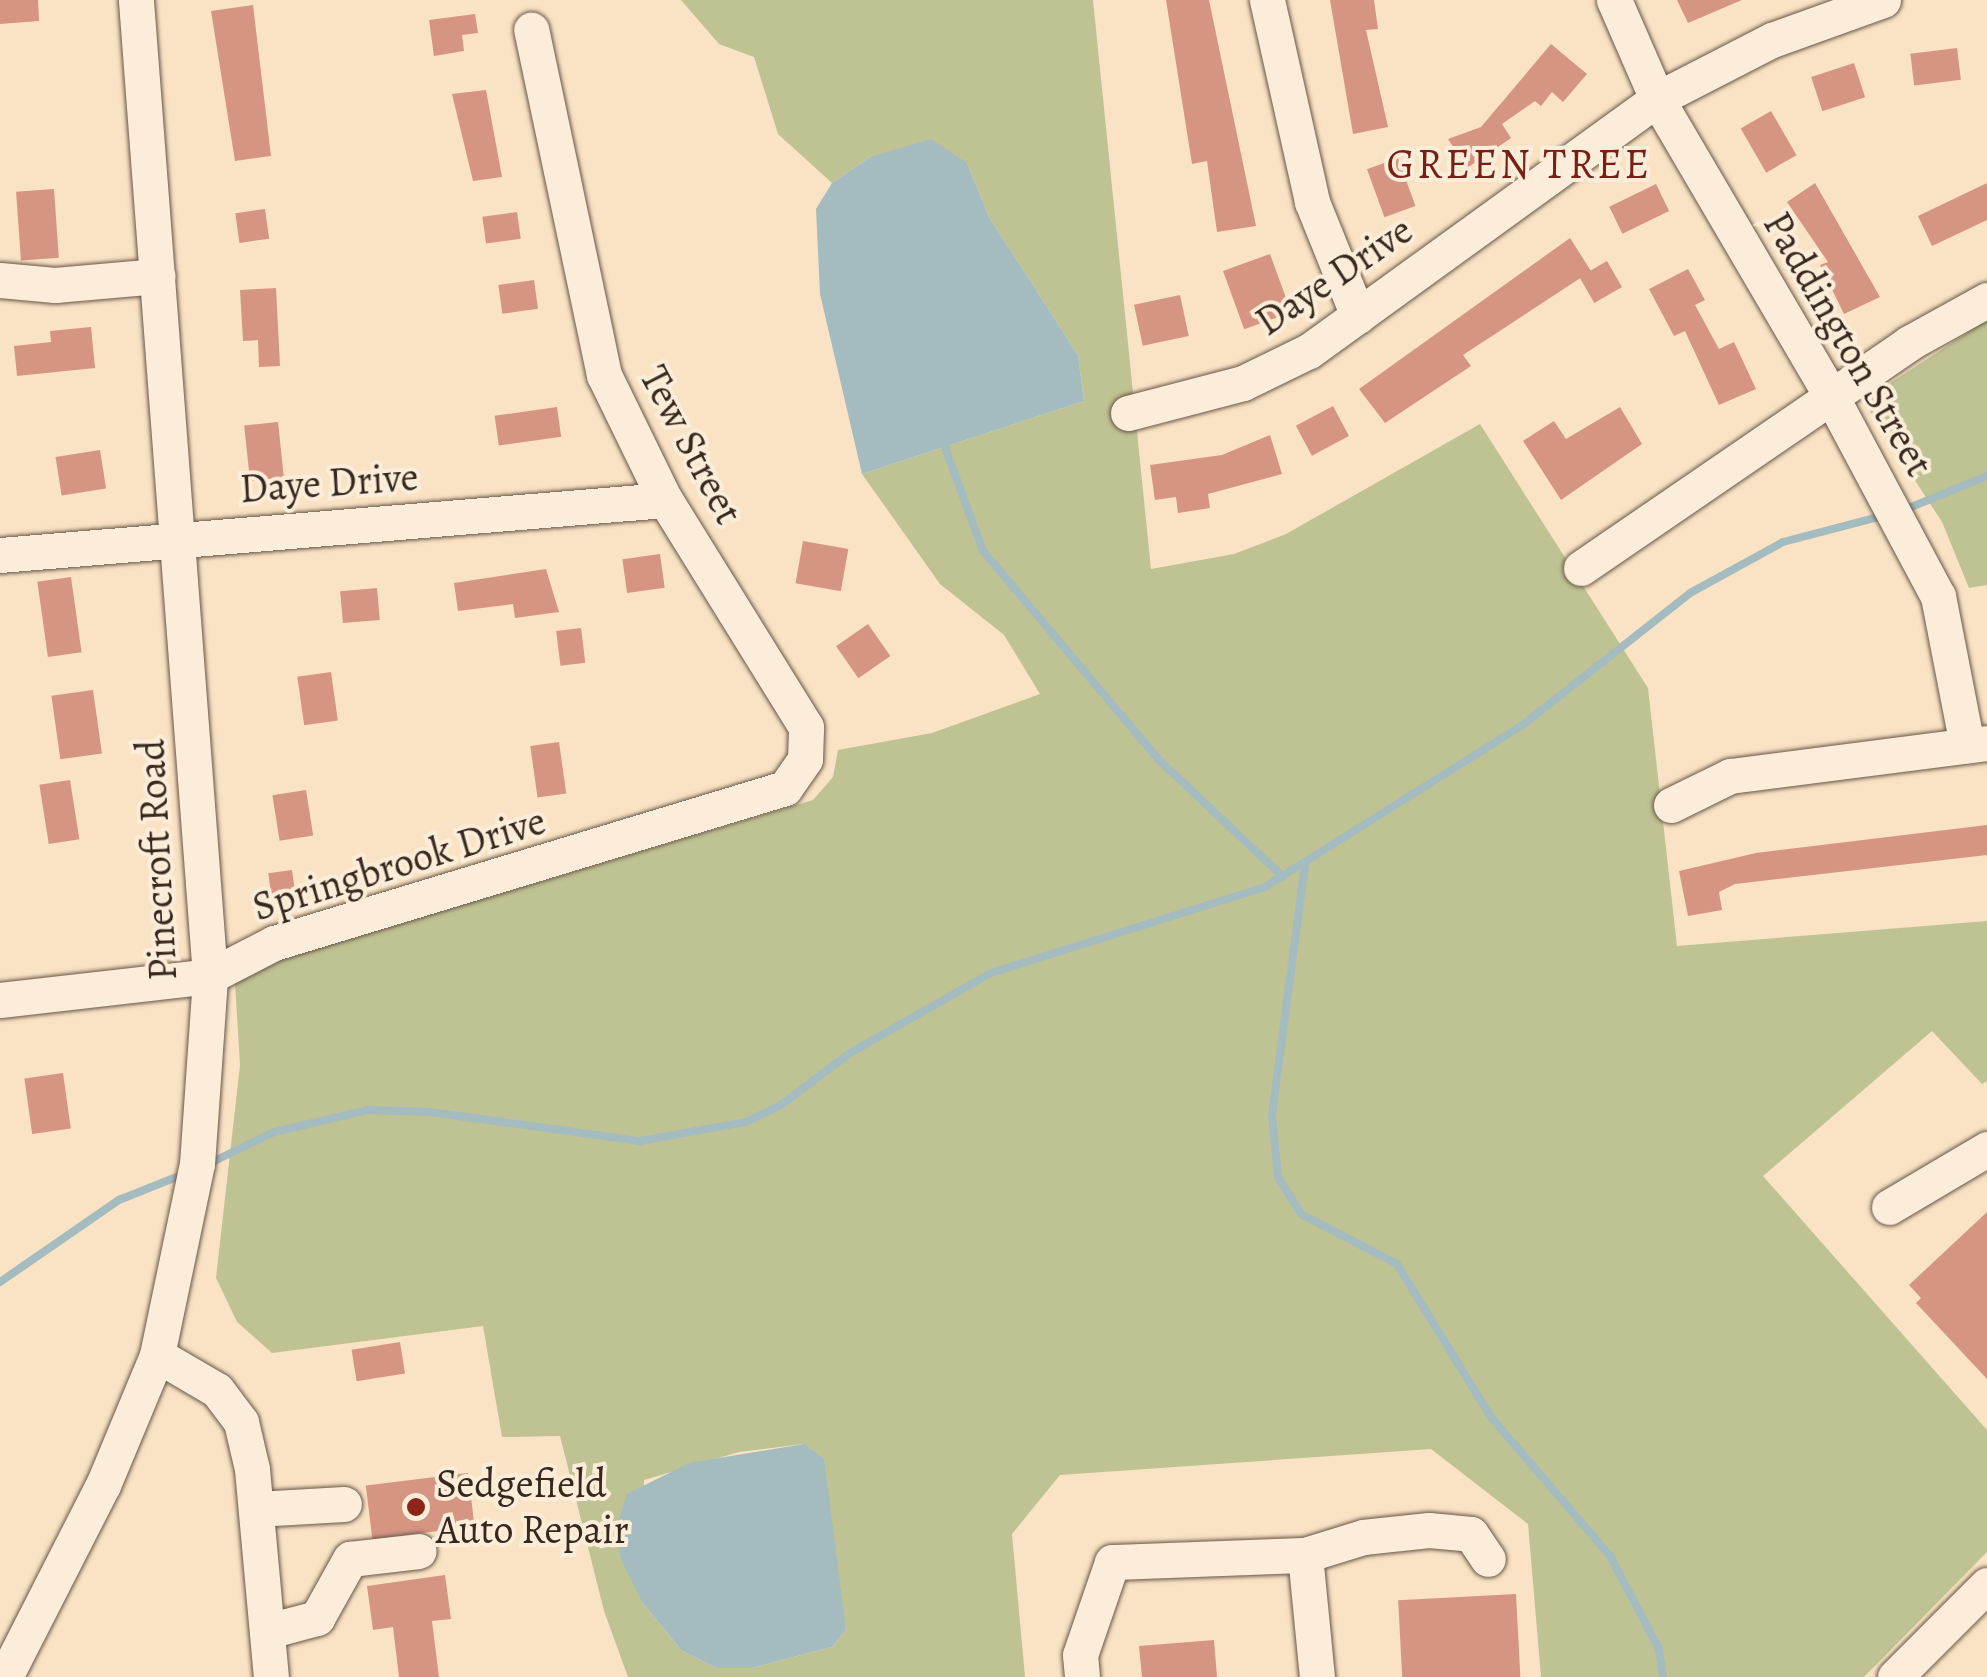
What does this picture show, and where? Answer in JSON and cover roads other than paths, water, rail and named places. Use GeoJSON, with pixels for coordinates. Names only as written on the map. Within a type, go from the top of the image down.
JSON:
{"type":"FeatureCollection","features":[{"type":"Feature","properties":{"kind":"street","name":"Pinecroft Road"},"geometry":{"type":"LineString","coordinates":[[5,1677],[103,1485],[157,1355],[197,1164],[210,976],[136,0]]}},
{"type":"Feature","properties":{"kind":"street"},"geometry":{"type":"LineString","coordinates":[[1267,0],[1312,202],[1358,316]]}},
{"type":"Feature","properties":{"kind":"street","name":"Paddington Street"},"geometry":{"type":"LineString","coordinates":[[1614,0],[1658,99],[1832,396],[1938,596],[1977,744]]}},
{"type":"Feature","properties":{"kind":"street","name":"Daye Drive"},"geometry":{"type":"LineString","coordinates":[[1128,414],[1244,384],[1358,316],[1658,99],[1772,40],[1883,0]]}},
{"type":"Feature","properties":{"kind":"street","name":"Tew Street"},"geometry":{"type":"LineString","coordinates":[[531,30],[604,375],[665,500],[778,675],[806,727],[805,759]]}},
{"type":"Feature","properties":{"kind":"street"},"geometry":{"type":"LineString","coordinates":[[0,280],[54,285],[158,276]]}},
{"type":"Feature","properties":{"kind":"street"},"geometry":{"type":"LineString","coordinates":[[1581,568],[1832,396],[1987,300]]}},
{"type":"Feature","properties":{"kind":"street","name":"Daye Drive"},"geometry":{"type":"LineString","coordinates":[[0,555],[178,536],[665,500]]}},
{"type":"Feature","properties":{"kind":"street"},"geometry":{"type":"LineString","coordinates":[[1671,805],[1730,776],[1977,744]]}},
{"type":"Feature","properties":{"kind":"street","name":"Springbrook Drive"},"geometry":{"type":"LineString","coordinates":[[0,1000],[210,976],[274,943],[785,788],[805,759]]}},
{"type":"Feature","properties":{"kind":"street"},"geometry":{"type":"LineString","coordinates":[[1889,1206],[1987,1149]]}},
{"type":"Feature","properties":{"kind":"street"},"geometry":{"type":"LineString","coordinates":[[157,1355],[217,1390],[241,1422],[256,1509],[271,1677]]}},
{"type":"Feature","properties":{"kind":"street"},"geometry":{"type":"LineString","coordinates":[[256,1509],[344,1504]]}},
{"type":"Feature","properties":{"kind":"street"},"geometry":{"type":"LineString","coordinates":[[1082,1677],[1080,1655],[1112,1562],[1305,1556],[1363,1537],[1429,1530],[1471,1534],[1488,1559]]}},
{"type":"Feature","properties":{"kind":"street"},"geometry":{"type":"LineString","coordinates":[[268,1631],[318,1618],[350,1559],[420,1551]]}},
{"type":"Feature","properties":{"kind":"street"},"geometry":{"type":"LineString","coordinates":[[1305,1556],[1317,1677]]}},
{"type":"Feature","properties":{"kind":"street"},"geometry":{"type":"LineString","coordinates":[[1894,1677],[1987,1585]]}},
{"type":"Feature","properties":{"kind":"water"},"geometry":{"type":"Polygon","coordinates":[[[931,139],[967,163],[989,217],[1078,355],[1084,401],[862,474],[820,294],[816,209],[832,183],[870,157],[931,139]]]}},
{"type":"Feature","properties":{"kind":"water"},"geometry":{"type":"Polygon","coordinates":[[[804,1444],[824,1459],[846,1630],[832,1647],[751,1668],[716,1668],[681,1650],[642,1602],[621,1560],[616,1528],[627,1494],[689,1463],[804,1444]]]}},
{"type":"Feature","properties":{"kind":"waterway"},"geometry":{"type":"LineString","coordinates":[[942,439],[983,551],[1158,759],[1283,877]]}},
{"type":"Feature","properties":{"kind":"waterway"},"geometry":{"type":"LineString","coordinates":[[1904,510],[1987,476]]}},
{"type":"Feature","properties":{"kind":"waterway"},"geometry":{"type":"LineString","coordinates":[[206,1165],[274,1132],[368,1110],[430,1112],[640,1141],[746,1122],[781,1105],[850,1053],[991,973],[1263,888],[1520,727],[1690,593],[1783,542],[1886,515]]}},
{"type":"Feature","properties":{"kind":"waterway"},"geometry":{"type":"LineString","coordinates":[[1305,864],[1272,1116],[1278,1177],[1301,1214],[1397,1264],[1490,1416],[1610,1556],[1659,1649],[1663,1677]]}},
{"type":"Feature","properties":{"kind":"waterway"},"geometry":{"type":"LineString","coordinates":[[0,1282],[119,1200],[184,1174]]}},
{"type":"Feature","properties":{"kind":"place","name":"Sedgefield Auto Repair"},"geometry":{"type":"Point","coordinates":[416,1507]}},
{"type":"Feature","properties":{"kind":"district","name":"GREEN TREE"},"geometry":{"type":"Point","coordinates":[1519,164]}}]}
